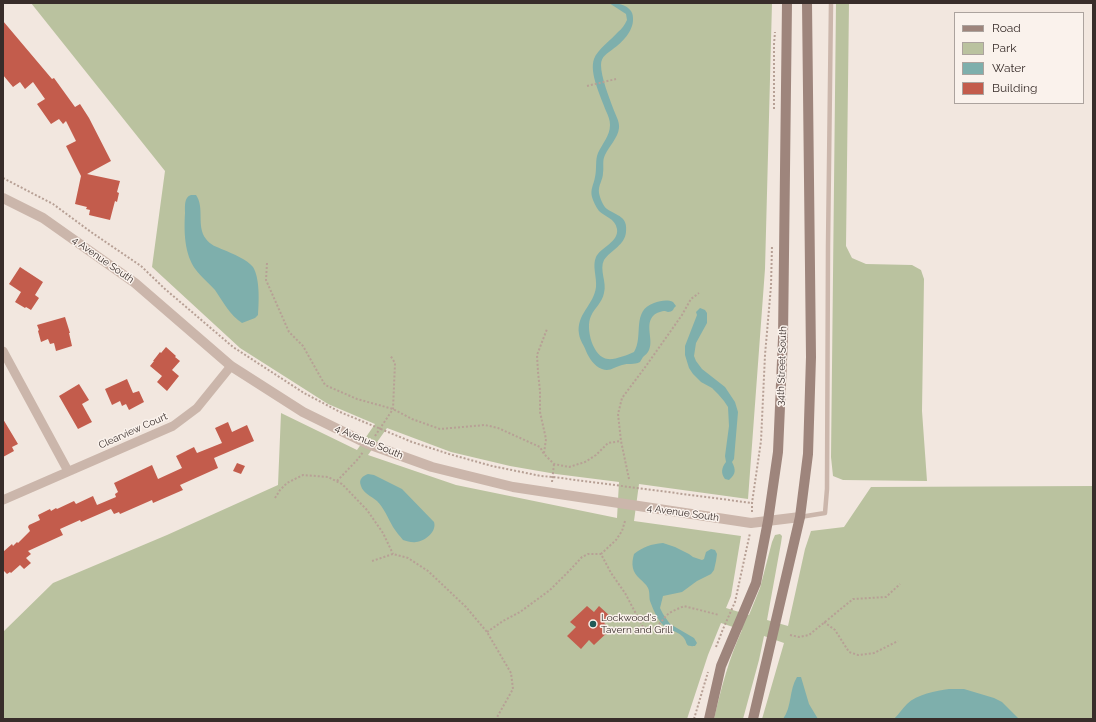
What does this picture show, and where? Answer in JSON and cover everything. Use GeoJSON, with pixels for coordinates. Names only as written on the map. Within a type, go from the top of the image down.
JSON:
{"type":"FeatureCollection","features":[{"type":"Feature","properties":{"kind":"main road","name":"34th Street South"},"geometry":{"type":"LineString","coordinates":[[709,719],[722,666],[756,583],[768,521],[778,452],[783,338],[787,3]]}},
{"type":"Feature","properties":{"kind":"main road"},"geometry":{"type":"LineString","coordinates":[[752,719],[800,517],[808,454],[811,357],[807,3]]}},
{"type":"Feature","properties":{"kind":"street","name":"4 Avenue South"},"geometry":{"type":"LineString","coordinates":[[3,198],[43,218],[135,283],[231,366],[303,412],[368,444],[432,467],[513,487],[751,523],[800,517]]}},
{"type":"Feature","properties":{"kind":"street"},"geometry":{"type":"LineString","coordinates":[[3,351],[68,471]]}},
{"type":"Feature","properties":{"kind":"street","name":"Clearview Court"},"geometry":{"type":"LineString","coordinates":[[3,500],[173,426],[197,408],[231,366]]}},
{"type":"Feature","properties":{"kind":"lane"},"geometry":{"type":"LineString","coordinates":[[800,517],[825,513],[827,489],[831,3]]}},
{"type":"Feature","properties":{"kind":"path"},"geometry":{"type":"LineString","coordinates":[[774,112],[775,31]]}},
{"type":"Feature","properties":{"kind":"path"},"geometry":{"type":"LineString","coordinates":[[587,86],[616,79]]}},
{"type":"Feature","properties":{"kind":"path"},"geometry":{"type":"LineString","coordinates":[[3,178],[53,204],[141,266],[165,289],[233,347],[304,393],[340,412],[412,442],[492,466],[541,476],[752,503]]}},
{"type":"Feature","properties":{"kind":"path"},"geometry":{"type":"LineString","coordinates":[[715,650],[735,602],[749,538],[752,503],[761,441],[765,355],[771,286],[772,244]]}},
{"type":"Feature","properties":{"kind":"path"},"geometry":{"type":"LineString","coordinates":[[267,264],[266,280],[289,332],[302,346],[325,385],[357,399],[393,409],[412,419],[440,429],[485,425],[498,428],[540,447],[544,454],[554,464],[569,467],[585,462],[596,455],[608,443],[621,441]]}},
{"type":"Feature","properties":{"kind":"path"},"geometry":{"type":"LineString","coordinates":[[629,479],[621,441],[618,414],[622,398],[682,315],[691,299],[699,293]]}},
{"type":"Feature","properties":{"kind":"path"},"geometry":{"type":"LineString","coordinates":[[544,454],[546,439],[540,412],[537,355],[547,329]]}},
{"type":"Feature","properties":{"kind":"path"},"geometry":{"type":"LineString","coordinates":[[336,481],[358,459],[393,409],[395,363],[390,355]]}},
{"type":"Feature","properties":{"kind":"path"},"geometry":{"type":"LineString","coordinates":[[549,493],[552,485],[554,464]]}},
{"type":"Feature","properties":{"kind":"path"},"geometry":{"type":"LineString","coordinates":[[275,498],[287,483],[303,475],[328,477],[342,484],[367,510],[383,533],[393,554]]}},
{"type":"Feature","properties":{"kind":"path"},"geometry":{"type":"LineString","coordinates":[[487,632],[520,612],[550,590],[582,557],[588,554],[601,554],[616,540],[622,531],[625,521]]}},
{"type":"Feature","properties":{"kind":"path"},"geometry":{"type":"LineString","coordinates":[[372,561],[393,554],[408,558],[428,571],[466,607],[487,632],[511,674],[513,689],[496,719]]}},
{"type":"Feature","properties":{"kind":"path"},"geometry":{"type":"LineString","coordinates":[[601,554],[611,573],[625,593],[643,627],[647,629],[656,628],[668,614],[684,606],[719,615]]}},
{"type":"Feature","properties":{"kind":"path"},"geometry":{"type":"LineString","coordinates":[[790,635],[799,637],[809,635],[853,599],[886,597],[900,584]]}},
{"type":"Feature","properties":{"kind":"path"},"geometry":{"type":"LineString","coordinates":[[824,622],[835,630],[849,652],[858,654],[874,653],[898,641]]}},
{"type":"Feature","properties":{"kind":"path"},"geometry":{"type":"LineString","coordinates":[[694,719],[708,671]]}},
{"type":"Feature","properties":{"kind":"green space"},"geometry":{"type":"Polygon","coordinates":[[[31,3],[772,3],[765,269],[748,499],[639,484],[634,521],[741,536],[731,596],[726,608],[749,615],[760,588],[772,542],[775,535],[780,534],[782,536],[781,543],[767,620],[788,626],[805,549],[811,531],[844,527],[871,487],[1093,486],[1093,719],[762,719],[784,643],[764,636],[743,719],[714,719],[726,674],[742,630],[721,623],[708,655],[687,719],[3,719],[3,632],[53,583],[167,535],[278,485],[281,413],[357,450],[375,424],[328,404],[240,348],[152,267],[165,171],[31,3]],[[387,428],[368,455],[456,485],[617,518],[619,482],[556,474],[510,466],[451,452],[387,428]]]}},
{"type":"Feature","properties":{"kind":"green space"},"geometry":{"type":"Polygon","coordinates":[[[836,3],[849,3],[846,246],[852,258],[866,264],[912,265],[921,270],[924,279],[922,411],[927,481],[843,480],[833,476],[831,457],[836,3]]]}},
{"type":"Feature","properties":{"kind":"water"},"geometry":{"type":"Polygon","coordinates":[[[609,3],[624,5],[627,7],[632,12],[633,24],[626,36],[605,55],[601,62],[601,70],[604,81],[619,126],[617,135],[604,157],[603,176],[599,187],[599,193],[606,208],[624,220],[626,232],[623,240],[604,260],[602,268],[605,289],[602,300],[589,321],[590,335],[594,348],[598,354],[608,359],[625,356],[634,352],[637,346],[640,318],[647,307],[654,303],[666,300],[673,302],[676,306],[672,311],[664,311],[655,314],[651,319],[649,327],[650,346],[648,352],[640,362],[624,364],[607,370],[599,368],[590,359],[580,339],[579,327],[580,321],[595,293],[596,283],[594,264],[596,257],[598,253],[613,241],[617,234],[616,225],[614,222],[599,211],[592,199],[597,156],[610,129],[609,118],[594,78],[594,59],[601,48],[622,28],[627,20],[626,14],[609,3]]]}},
{"type":"Feature","properties":{"kind":"water"},"geometry":{"type":"Polygon","coordinates":[[[191,195],[196,195],[199,200],[201,228],[208,241],[214,246],[243,259],[253,267],[257,277],[259,304],[258,315],[255,318],[242,323],[238,320],[227,308],[215,290],[198,273],[192,264],[187,250],[185,227],[185,202],[191,195]]]}},
{"type":"Feature","properties":{"kind":"water"},"geometry":{"type":"Polygon","coordinates":[[[700,308],[705,310],[707,313],[707,323],[696,343],[694,356],[702,369],[725,387],[735,402],[738,412],[734,459],[732,462],[735,472],[729,480],[725,479],[722,471],[726,462],[725,456],[729,426],[728,407],[712,388],[701,382],[693,374],[689,368],[685,355],[685,346],[697,315],[696,312],[700,308]]]}},
{"type":"Feature","properties":{"kind":"water"},"geometry":{"type":"Polygon","coordinates":[[[368,474],[374,475],[402,489],[434,522],[434,529],[427,538],[416,542],[403,540],[394,529],[384,510],[377,501],[365,493],[362,488],[360,484],[361,480],[368,474]]]}},
{"type":"Feature","properties":{"kind":"water"},"geometry":{"type":"Polygon","coordinates":[[[663,543],[702,560],[704,559],[706,552],[711,549],[715,550],[717,554],[714,570],[711,574],[697,581],[682,592],[663,596],[660,608],[670,624],[694,638],[697,643],[695,646],[687,645],[684,638],[680,634],[665,627],[661,623],[655,614],[650,601],[648,588],[634,571],[632,564],[634,554],[647,546],[663,543]]]}},
{"type":"Feature","properties":{"kind":"water"},"geometry":{"type":"Polygon","coordinates":[[[797,677],[801,677],[809,704],[818,719],[783,719],[788,709],[794,682],[797,677]]]}},
{"type":"Feature","properties":{"kind":"water"},"geometry":{"type":"Polygon","coordinates":[[[949,689],[964,689],[994,698],[1002,702],[1019,719],[894,719],[907,704],[916,698],[949,689]]]}},
{"type":"Feature","properties":{"kind":"building"},"geometry":{"type":"Polygon","coordinates":[[[3,21],[52,79],[54,78],[75,107],[80,104],[89,118],[111,161],[87,174],[120,181],[117,192],[119,193],[117,202],[115,201],[110,220],[89,215],[90,210],[86,209],[87,207],[75,204],[81,176],[66,146],[76,141],[66,121],[63,124],[59,119],[51,124],[37,104],[45,99],[33,82],[25,89],[20,82],[13,87],[3,75],[3,21]]]}},
{"type":"Feature","properties":{"kind":"building"},"geometry":{"type":"Polygon","coordinates":[[[20,267],[43,282],[35,295],[39,298],[31,310],[15,302],[21,292],[9,284],[20,267]]]}},
{"type":"Feature","properties":{"kind":"building"},"geometry":{"type":"Polygon","coordinates":[[[65,317],[72,346],[56,351],[54,343],[50,344],[48,339],[41,342],[37,325],[65,317]]]}},
{"type":"Feature","properties":{"kind":"building"},"geometry":{"type":"Polygon","coordinates":[[[166,347],[180,361],[172,370],[179,376],[167,391],[157,382],[162,376],[150,366],[160,352],[161,353],[166,347]]]}},
{"type":"Feature","properties":{"kind":"building"},"geometry":{"type":"Polygon","coordinates":[[[127,379],[133,393],[139,391],[144,402],[129,410],[126,404],[122,406],[120,401],[112,405],[105,389],[127,379]]]}},
{"type":"Feature","properties":{"kind":"building"},"geometry":{"type":"Polygon","coordinates":[[[79,384],[89,400],[82,404],[92,422],[78,429],[59,396],[79,384]]]}},
{"type":"Feature","properties":{"kind":"building"},"geometry":{"type":"Polygon","coordinates":[[[3,419],[18,444],[12,447],[14,451],[3,457],[3,419]]]}},
{"type":"Feature","properties":{"kind":"building"},"geometry":{"type":"Polygon","coordinates":[[[228,422],[232,432],[247,425],[254,441],[214,458],[218,468],[180,485],[183,490],[153,503],[152,500],[120,514],[119,512],[114,514],[111,509],[60,529],[63,535],[28,551],[31,554],[26,558],[31,563],[24,569],[20,565],[11,573],[10,572],[7,574],[3,570],[3,552],[12,544],[13,546],[17,542],[18,543],[30,531],[28,527],[29,525],[40,520],[38,515],[50,509],[51,511],[56,508],[57,509],[74,501],[76,504],[93,496],[97,505],[116,497],[115,494],[118,492],[114,483],[152,465],[158,479],[182,468],[176,456],[194,447],[197,453],[222,443],[215,428],[228,422]]]}},
{"type":"Feature","properties":{"kind":"building"},"geometry":{"type":"Polygon","coordinates":[[[237,463],[245,466],[241,474],[233,471],[237,463]]]}},
{"type":"Feature","properties":{"kind":"building"},"geometry":{"type":"Polygon","coordinates":[[[587,606],[594,612],[599,606],[611,617],[604,623],[611,629],[594,645],[589,640],[581,649],[567,636],[576,627],[570,622],[587,606]]]}},
{"type":"Feature","properties":{"kind":"place","name":"Lockwood's Tavern and Grill"},"geometry":{"type":"Point","coordinates":[593,624]}}]}
